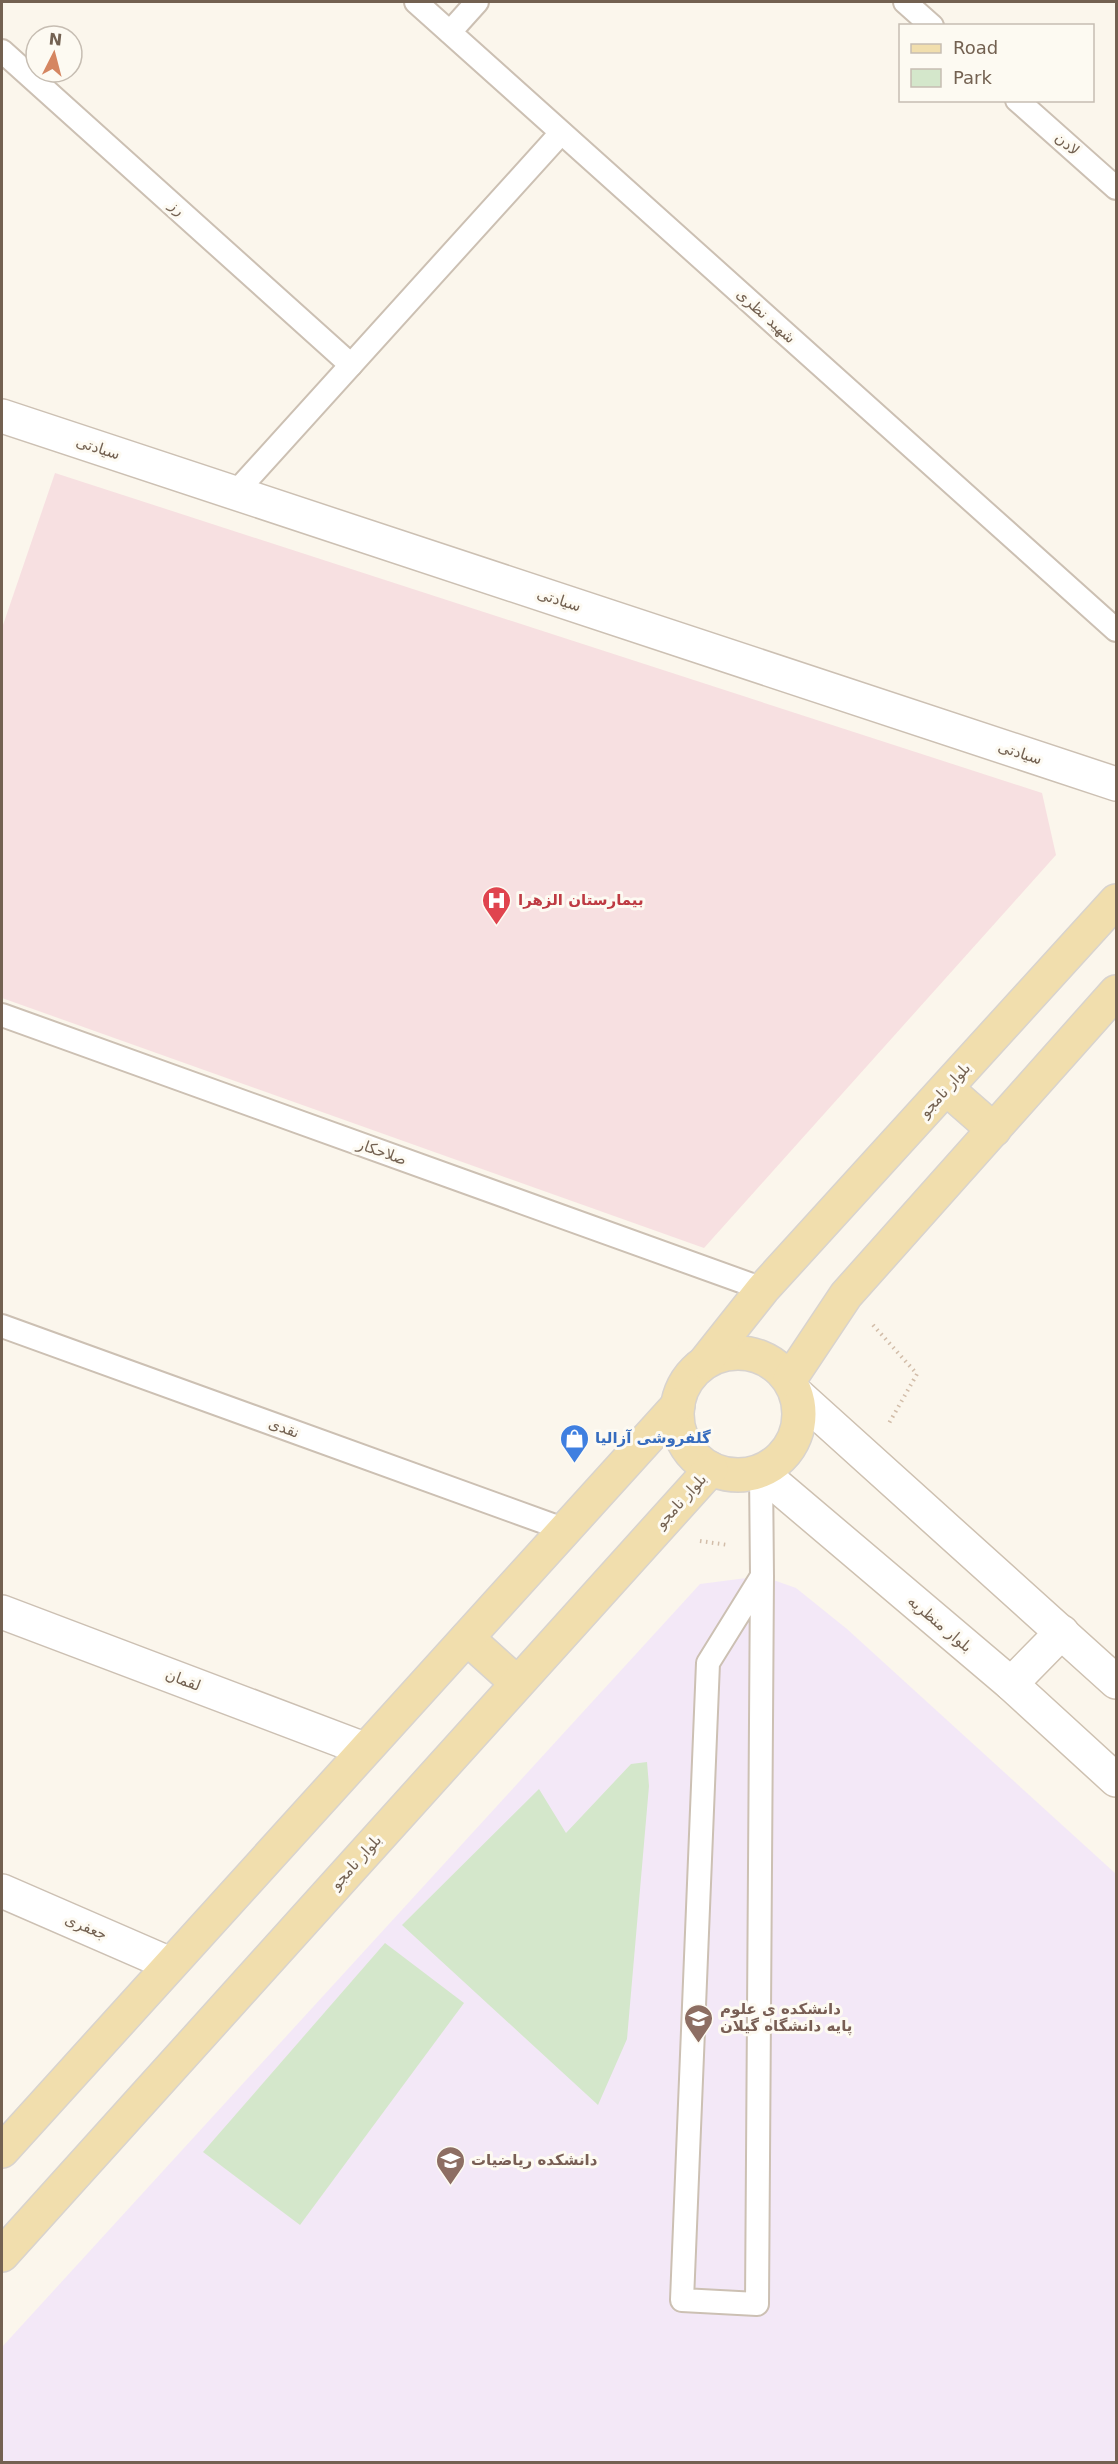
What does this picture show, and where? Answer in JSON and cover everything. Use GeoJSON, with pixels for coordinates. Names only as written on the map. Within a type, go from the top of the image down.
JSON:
{"type":"FeatureCollection","features":[{"type":"Feature","properties":{"kind":"main road","name":"بلوار نامجو"},"geometry":{"type":"LineString","coordinates":[[705,1362],[763,1289],[1116,901]]}},
{"type":"Feature","properties":{"kind":"main road"},"geometry":{"type":"LineString","coordinates":[[795,1388],[766,1359],[750,1354],[719,1356],[705,1362],[692,1374],[683,1388],[678,1405],[681,1435],[698,1460],[711,1469],[726,1474],[761,1472],[784,1454],[793,1441],[798,1426],[795,1388],[846,1295],[1116,992]]}},
{"type":"Feature","properties":{"kind":"main road"},"geometry":{"type":"LineString","coordinates":[[947,1089],[994,1130]]}},
{"type":"Feature","properties":{"kind":"main road"},"geometry":{"type":"LineString","coordinates":[[2,2151],[678,1405]]}},
{"type":"Feature","properties":{"kind":"main road","name":"بلوار نامجو"},"geometry":{"type":"LineString","coordinates":[[2,2255],[711,1469]]}},
{"type":"Feature","properties":{"kind":"main road"},"geometry":{"type":"LineString","coordinates":[[467,1638],[517,1683]]}},
{"type":"Feature","properties":{"kind":"street","name":"سیادتی"},"geometry":{"type":"LineString","coordinates":[[2,416],[1116,784]]}},
{"type":"Feature","properties":{"kind":"street"},"geometry":{"type":"LineString","coordinates":[[795,1388],[1116,1682]]}},
{"type":"Feature","properties":{"kind":"street","name":"بلوار منظریه"},"geometry":{"type":"LineString","coordinates":[[761,1472],[1011,1684],[1116,1780]]}},
{"type":"Feature","properties":{"kind":"street","name":"لقمان"},"geometry":{"type":"LineString","coordinates":[[2,1612],[364,1749]]}},
{"type":"Feature","properties":{"kind":"street"},"geometry":{"type":"LineString","coordinates":[[1011,1684],[1062,1632]]}},
{"type":"Feature","properties":{"kind":"street","name":"جعفری"},"geometry":{"type":"LineString","coordinates":[[2,1891],[170,1964]]}},
{"type":"Feature","properties":{"kind":"lane","name":"شهید نظری"},"geometry":{"type":"LineString","coordinates":[[416,2],[1116,630]]}},
{"type":"Feature","properties":{"kind":"lane"},"geometry":{"type":"LineString","coordinates":[[450,32],[477,2]]}},
{"type":"Feature","properties":{"kind":"lane"},"geometry":{"type":"LineString","coordinates":[[905,2],[930,24]]}},
{"type":"Feature","properties":{"kind":"lane","name":"رز"},"geometry":{"type":"LineString","coordinates":[[2,51],[351,365]]}},
{"type":"Feature","properties":{"kind":"lane","name":"لادن"},"geometry":{"type":"LineString","coordinates":[[1019,102],[1116,188]]}},
{"type":"Feature","properties":{"kind":"lane"},"geometry":{"type":"LineString","coordinates":[[235,493],[561,133]]}},
{"type":"Feature","properties":{"kind":"lane","name":"صلاحکار"},"geometry":{"type":"LineString","coordinates":[[2,1015],[763,1289]]}},
{"type":"Feature","properties":{"kind":"lane","name":"نقدی"},"geometry":{"type":"LineString","coordinates":[[2,1326],[566,1530]]}},
{"type":"Feature","properties":{"kind":"lane"},"geometry":{"type":"LineString","coordinates":[[761,1472],[762,1575],[757,2304],[682,2300],[708,1663],[762,1575]]}},
{"type":"Feature","properties":{"kind":"path"},"geometry":{"type":"LineString","coordinates":[[846,1295],[917,1374],[869,1458]]}},
{"type":"Feature","properties":{"kind":"shaded area","name":"بیمارستان الزهرا"},"geometry":{"type":"Polygon","coordinates":[[[55,473],[1042,793],[1056,855],[704,1248],[2,998],[2,628],[55,473]]]}},
{"type":"Feature","properties":{"kind":"shaded area","name":"دانشکده ی علوم پایه دانشگاه گیلان"},"geometry":{"type":"Polygon","coordinates":[[[762,1576],[796,1588],[847,1629],[1116,1874],[1116,2462],[2,2462],[2,2347],[700,1584],[762,1576]]]}},
{"type":"Feature","properties":{"kind":"green space"},"geometry":{"type":"Polygon","coordinates":[[[647,1762],[649,1786],[627,2039],[598,2105],[402,1925],[539,1789],[566,1833],[631,1764],[647,1762]]]}},
{"type":"Feature","properties":{"kind":"green space"},"geometry":{"type":"Polygon","coordinates":[[[385,1943],[464,2003],[300,2225],[203,2152],[385,1943]]]}},
{"type":"Feature","properties":{"kind":"place","name":"بیمارستان الزهرا"},"geometry":{"type":"Point","coordinates":[497,926]}},
{"type":"Feature","properties":{"kind":"place","name":"گلفروشی آزالیا"},"geometry":{"type":"Point","coordinates":[574,1464]}},
{"type":"Feature","properties":{"kind":"place","name":"دانشکده ی علوم پایه دانشگاه گیلان"},"geometry":{"type":"Point","coordinates":[699,2044]}},
{"type":"Feature","properties":{"kind":"place","name":"دانشکده ریاضیات"},"geometry":{"type":"Point","coordinates":[450,2186]}}]}
